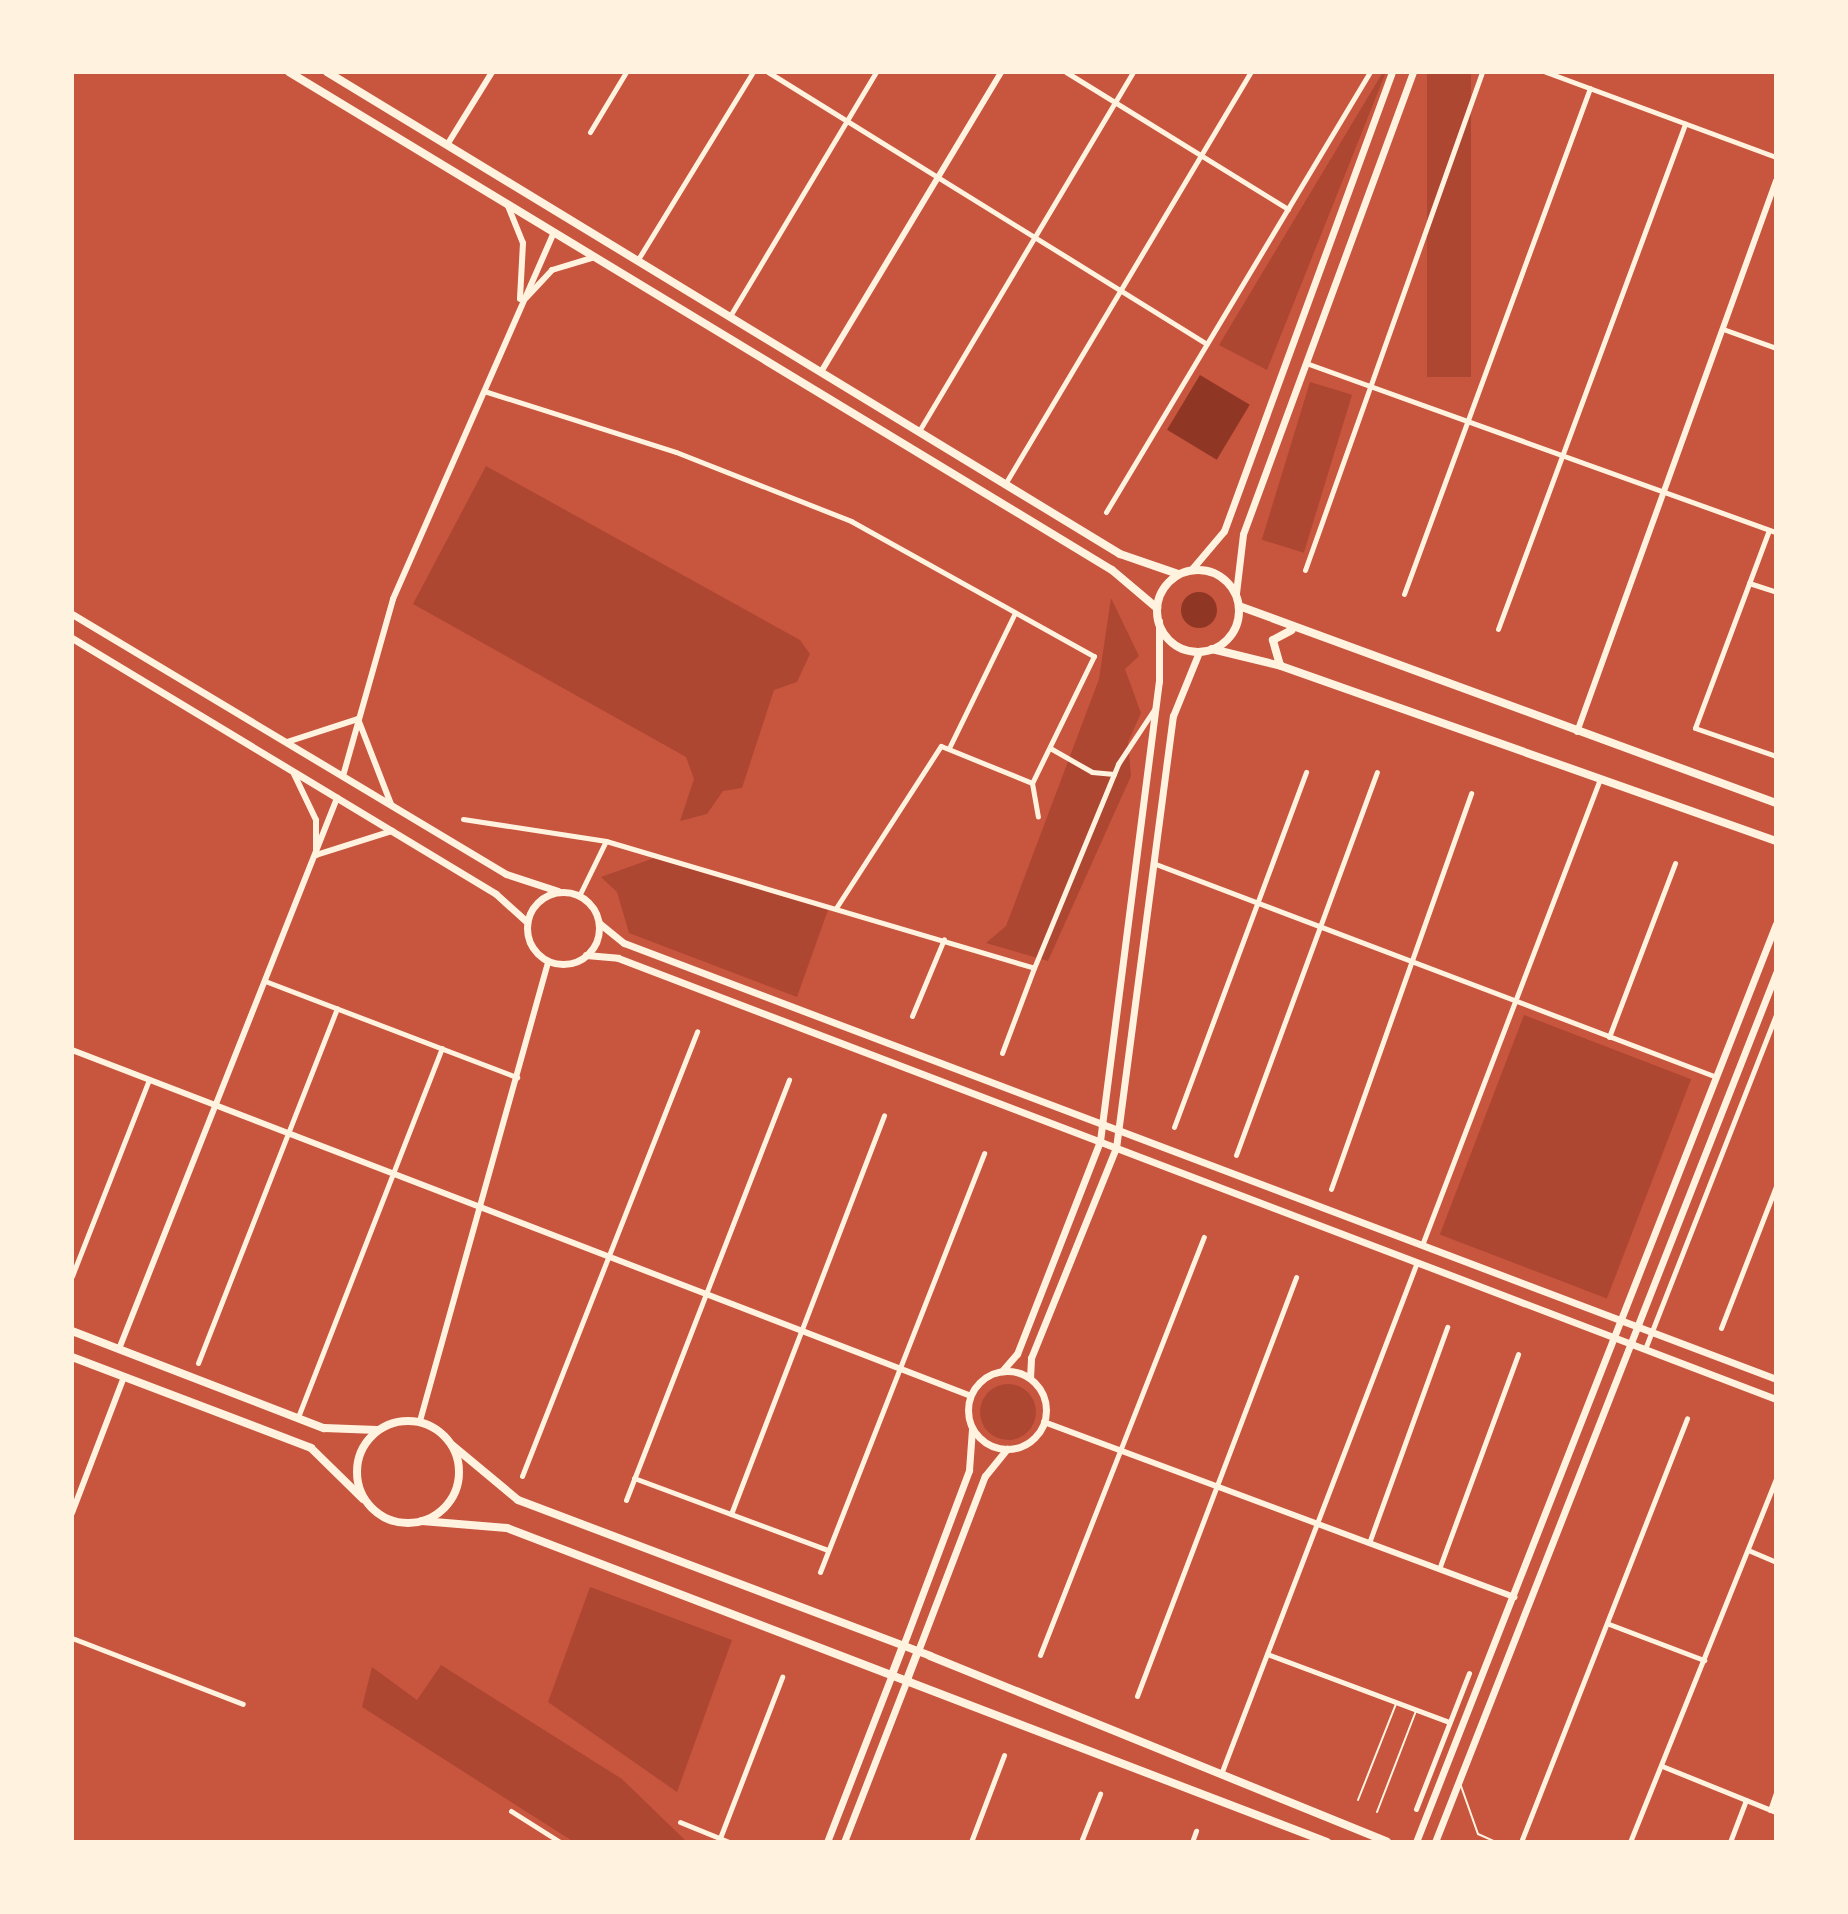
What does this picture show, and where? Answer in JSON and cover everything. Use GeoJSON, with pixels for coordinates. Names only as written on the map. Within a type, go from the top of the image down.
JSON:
{"type":"FeatureCollection","features":[{"type":"Feature","properties":{"kind":"main road"},"geometry":{"type":"LineString","coordinates":[[289,72],[1112,570],[1157,608]]}},
{"type":"Feature","properties":{"kind":"main road"},"geometry":{"type":"LineString","coordinates":[[327,72],[1120,554],[1178,574],[1191,570],[1218,574],[1236,593]]}},
{"type":"Feature","properties":{"kind":"main road"},"geometry":{"type":"LineString","coordinates":[[1191,570],[1224,531],[1392,72]]}},
{"type":"Feature","properties":{"kind":"main road"},"geometry":{"type":"LineString","coordinates":[[1159,621],[1173,644],[1199,652],[1212,649],[1230,637],[1239,606],[1236,593],[1243,534],[1413,72]]}},
{"type":"Feature","properties":{"kind":"main road"},"geometry":{"type":"LineString","coordinates":[[827,1842],[969,1470],[971,1396],[1002,1371],[1017,1354],[1100,1141],[1155,708],[1157,608],[1178,574]]}},
{"type":"Feature","properties":{"kind":"main road"},"geometry":{"type":"LineString","coordinates":[[1239,606],[1293,630],[1776,803]]}},
{"type":"Feature","properties":{"kind":"main road"},"geometry":{"type":"LineString","coordinates":[[72,614],[506,874],[579,896],[599,923],[624,943],[1776,1379]]}},
{"type":"Feature","properties":{"kind":"main road"},"geometry":{"type":"LineString","coordinates":[[1281,666],[1273,640],[1293,630]]}},
{"type":"Feature","properties":{"kind":"main road"},"geometry":{"type":"LineString","coordinates":[[72,638],[392,831],[527,922]]}},
{"type":"Feature","properties":{"kind":"main road"},"geometry":{"type":"LineString","coordinates":[[1212,649],[1281,666],[1776,841]]}},
{"type":"Feature","properties":{"kind":"main road"},"geometry":{"type":"LineString","coordinates":[[844,1842],[985,1476],[1007,1449],[1033,1439],[1044,1422],[1045,1403],[1030,1378],[1031,1358],[1116,1148],[1173,716],[1199,652]]}},
{"type":"Feature","properties":{"kind":"main road"},"geometry":{"type":"LineString","coordinates":[[558,891],[534,905],[527,922],[531,946],[548,963],[586,955],[618,958],[1776,1399]]}},
{"type":"Feature","properties":{"kind":"main road"},"geometry":{"type":"LineString","coordinates":[[586,955],[599,923]]}},
{"type":"Feature","properties":{"kind":"main road"},"geometry":{"type":"LineString","coordinates":[[1416,1842],[1776,924]]}},
{"type":"Feature","properties":{"kind":"main road"},"geometry":{"type":"LineString","coordinates":[[1435,1842],[1637,1326],[1773,990],[1776,973]]}},
{"type":"Feature","properties":{"kind":"main road"},"geometry":{"type":"LineString","coordinates":[[72,1331],[324,1428],[378,1430],[420,1421],[518,1500],[918,1651],[1387,1842]]}},
{"type":"Feature","properties":{"kind":"main road"},"geometry":{"type":"LineString","coordinates":[[72,1357],[311,1448],[363,1499],[395,1522],[422,1521],[507,1528],[908,1677],[1327,1842]]}},
{"type":"Feature","properties":{"kind":"main road"},"geometry":{"type":"LineString","coordinates":[[1002,1371],[1030,1378]]}},
{"type":"Feature","properties":{"kind":"main road"},"geometry":{"type":"LineString","coordinates":[[972,1426],[985,1442],[1007,1449]]}},
{"type":"Feature","properties":{"kind":"main road"},"geometry":{"type":"LineString","coordinates":[[363,1499],[357,1460],[378,1430]]}},
{"type":"Feature","properties":{"kind":"main road"},"geometry":{"type":"LineString","coordinates":[[422,1521],[453,1496],[459,1470],[452,1445]]}},
{"type":"Feature","properties":{"kind":"street"},"geometry":{"type":"LineString","coordinates":[[447,145],[492,72]]}},
{"type":"Feature","properties":{"kind":"street"},"geometry":{"type":"LineString","coordinates":[[590,132],[626,72]]}},
{"type":"Feature","properties":{"kind":"street"},"geometry":{"type":"LineString","coordinates":[[637,261],[753,72]]}},
{"type":"Feature","properties":{"kind":"street"},"geometry":{"type":"LineString","coordinates":[[768,72],[1123,288],[1207,344]]}},
{"type":"Feature","properties":{"kind":"street"},"geometry":{"type":"LineString","coordinates":[[730,317],[876,72]]}},
{"type":"Feature","properties":{"kind":"street"},"geometry":{"type":"LineString","coordinates":[[821,372],[1001,72]]}},
{"type":"Feature","properties":{"kind":"street"},"geometry":{"type":"LineString","coordinates":[[1066,72],[1288,209]]}},
{"type":"Feature","properties":{"kind":"street"},"geometry":{"type":"LineString","coordinates":[[919,432],[1133,72]]}},
{"type":"Feature","properties":{"kind":"street"},"geometry":{"type":"LineString","coordinates":[[1005,484],[1251,72]]}},
{"type":"Feature","properties":{"kind":"street"},"geometry":{"type":"LineString","coordinates":[[1106,512],[1370,72]]}},
{"type":"Feature","properties":{"kind":"street"},"geometry":{"type":"LineString","coordinates":[[1305,570],[1367,385],[1482,72]]}},
{"type":"Feature","properties":{"kind":"street"},"geometry":{"type":"LineString","coordinates":[[1546,72],[1776,157]]}},
{"type":"Feature","properties":{"kind":"street"},"geometry":{"type":"LineString","coordinates":[[1404,594],[1590,88]]}},
{"type":"Feature","properties":{"kind":"street"},"geometry":{"type":"LineString","coordinates":[[1498,629],[1685,124]]}},
{"type":"Feature","properties":{"kind":"street"},"geometry":{"type":"LineString","coordinates":[[1577,732],[1776,181]]}},
{"type":"Feature","properties":{"kind":"street"},"geometry":{"type":"LineString","coordinates":[[507,204],[523,243],[519,307]]}},
{"type":"Feature","properties":{"kind":"street"},"geometry":{"type":"LineString","coordinates":[[343,776],[393,599],[554,232]]}},
{"type":"Feature","properties":{"kind":"street"},"geometry":{"type":"LineString","coordinates":[[519,307],[561,266],[587,257],[603,262]]}},
{"type":"Feature","properties":{"kind":"street"},"geometry":{"type":"LineString","coordinates":[[1723,329],[1776,348]]}},
{"type":"Feature","properties":{"kind":"street"},"geometry":{"type":"LineString","coordinates":[[1305,363],[1772,531],[1749,583],[1695,728],[1775,757]]}},
{"type":"Feature","properties":{"kind":"street"},"geometry":{"type":"LineString","coordinates":[[483,391],[676,452],[851,521],[1094,656],[1032,783],[1038,816]]}},
{"type":"Feature","properties":{"kind":"street"},"geometry":{"type":"LineString","coordinates":[[1749,583],[1776,592]]}},
{"type":"Feature","properties":{"kind":"street"},"geometry":{"type":"LineString","coordinates":[[950,746],[1015,613]]}},
{"type":"Feature","properties":{"kind":"street"},"geometry":{"type":"LineString","coordinates":[[1002,1053],[1114,774],[1155,708]]}},
{"type":"Feature","properties":{"kind":"street"},"geometry":{"type":"LineString","coordinates":[[287,742],[358,719]]}},
{"type":"Feature","properties":{"kind":"street"},"geometry":{"type":"LineString","coordinates":[[358,719],[391,804]]}},
{"type":"Feature","properties":{"kind":"street"},"geometry":{"type":"LineString","coordinates":[[836,908],[936,750],[950,746],[1032,783]]}},
{"type":"Feature","properties":{"kind":"street"},"geometry":{"type":"LineString","coordinates":[[1050,748],[1092,772],[1114,774]]}},
{"type":"Feature","properties":{"kind":"street"},"geometry":{"type":"LineString","coordinates":[[291,770],[316,820],[316,855]]}},
{"type":"Feature","properties":{"kind":"street"},"geometry":{"type":"LineString","coordinates":[[1174,1127],[1260,903],[1306,772]]}},
{"type":"Feature","properties":{"kind":"street"},"geometry":{"type":"LineString","coordinates":[[1236,1155],[1377,772]]}},
{"type":"Feature","properties":{"kind":"street"},"geometry":{"type":"LineString","coordinates":[[1422,1245],[1600,778]]}},
{"type":"Feature","properties":{"kind":"street"},"geometry":{"type":"LineString","coordinates":[[1331,1189],[1471,793]]}},
{"type":"Feature","properties":{"kind":"street"},"geometry":{"type":"LineString","coordinates":[[119,1349],[337,798]]}},
{"type":"Feature","properties":{"kind":"street"},"geometry":{"type":"LineString","coordinates":[[463,819],[606,841],[1034,968]]}},
{"type":"Feature","properties":{"kind":"street"},"geometry":{"type":"LineString","coordinates":[[316,855],[392,831]]}},
{"type":"Feature","properties":{"kind":"street"},"geometry":{"type":"LineString","coordinates":[[579,896],[606,841]]}},
{"type":"Feature","properties":{"kind":"street"},"geometry":{"type":"LineString","coordinates":[[1152,863],[1714,1076]]}},
{"type":"Feature","properties":{"kind":"street"},"geometry":{"type":"LineString","coordinates":[[1609,1037],[1675,863]]}},
{"type":"Feature","properties":{"kind":"street"},"geometry":{"type":"LineString","coordinates":[[912,1016],[944,939]]}},
{"type":"Feature","properties":{"kind":"street"},"geometry":{"type":"LineString","coordinates":[[420,1421],[548,963]]}},
{"type":"Feature","properties":{"kind":"street"},"geometry":{"type":"LineString","coordinates":[[265,981],[517,1077]]}},
{"type":"Feature","properties":{"kind":"street"},"geometry":{"type":"LineString","coordinates":[[198,1363],[337,1008]]}},
{"type":"Feature","properties":{"kind":"street"},"geometry":{"type":"LineString","coordinates":[[1645,1349],[1776,1014]]}},
{"type":"Feature","properties":{"kind":"street"},"geometry":{"type":"LineString","coordinates":[[522,1476],[606,1255],[697,1031]]}},
{"type":"Feature","properties":{"kind":"street"},"geometry":{"type":"LineString","coordinates":[[298,1417],[391,1172],[442,1048]]}},
{"type":"Feature","properties":{"kind":"street"},"geometry":{"type":"LineString","coordinates":[[72,1050],[971,1396]]}},
{"type":"Feature","properties":{"kind":"street"},"geometry":{"type":"LineString","coordinates":[[626,1500],[789,1079]]}},
{"type":"Feature","properties":{"kind":"street"},"geometry":{"type":"LineString","coordinates":[[72,1276],[149,1080]]}},
{"type":"Feature","properties":{"kind":"street"},"geometry":{"type":"LineString","coordinates":[[731,1514],[884,1115]]}},
{"type":"Feature","properties":{"kind":"street"},"geometry":{"type":"LineString","coordinates":[[820,1572],[984,1153]]}},
{"type":"Feature","properties":{"kind":"street"},"geometry":{"type":"LineString","coordinates":[[1721,1328],[1776,1186]]}},
{"type":"Feature","properties":{"kind":"street"},"geometry":{"type":"LineString","coordinates":[[1040,1655],[1204,1237]]}},
{"type":"Feature","properties":{"kind":"street"},"geometry":{"type":"LineString","coordinates":[[1221,1774],[1417,1262]]}},
{"type":"Feature","properties":{"kind":"street"},"geometry":{"type":"LineString","coordinates":[[1137,1696],[1296,1277]]}},
{"type":"Feature","properties":{"kind":"street"},"geometry":{"type":"LineString","coordinates":[[1369,1543],[1447,1327]]}},
{"type":"Feature","properties":{"kind":"street"},"geometry":{"type":"LineString","coordinates":[[1439,1569],[1518,1354]]}},
{"type":"Feature","properties":{"kind":"street"},"geometry":{"type":"LineString","coordinates":[[72,1513],[124,1377]]}},
{"type":"Feature","properties":{"kind":"street"},"geometry":{"type":"LineString","coordinates":[[1521,1842],[1609,1624],[1687,1418]]}},
{"type":"Feature","properties":{"kind":"street"},"geometry":{"type":"LineString","coordinates":[[1044,1422],[1514,1597]]}},
{"type":"Feature","properties":{"kind":"street"},"geometry":{"type":"LineString","coordinates":[[634,1478],[828,1550]]}},
{"type":"Feature","properties":{"kind":"street"},"geometry":{"type":"LineString","coordinates":[[1630,1842],[1776,1478]]}},
{"type":"Feature","properties":{"kind":"street"},"geometry":{"type":"LineString","coordinates":[[1748,1550],[1776,1562]]}},
{"type":"Feature","properties":{"kind":"street"},"geometry":{"type":"LineString","coordinates":[[1609,1624],[1704,1660]]}},
{"type":"Feature","properties":{"kind":"street"},"geometry":{"type":"LineString","coordinates":[[72,1638],[243,1704]]}},
{"type":"Feature","properties":{"kind":"street"},"geometry":{"type":"LineString","coordinates":[[1267,1654],[1449,1722]]}},
{"type":"Feature","properties":{"kind":"street"},"geometry":{"type":"LineString","coordinates":[[1416,1809],[1469,1673]]}},
{"type":"Feature","properties":{"kind":"street"},"geometry":{"type":"LineString","coordinates":[[720,1838],[782,1677]]}},
{"type":"Feature","properties":{"kind":"street"},"geometry":{"type":"LineString","coordinates":[[972,1841],[1004,1755]]}},
{"type":"Feature","properties":{"kind":"street"},"geometry":{"type":"LineString","coordinates":[[1662,1766],[1773,1811],[1776,1793]]}},
{"type":"Feature","properties":{"kind":"street"},"geometry":{"type":"LineString","coordinates":[[1081,1842],[1100,1794]]}},
{"type":"Feature","properties":{"kind":"street"},"geometry":{"type":"LineString","coordinates":[[1730,1842],[1746,1800]]}},
{"type":"Feature","properties":{"kind":"street"},"geometry":{"type":"LineString","coordinates":[[511,1811],[560,1842]]}},
{"type":"Feature","properties":{"kind":"street"},"geometry":{"type":"LineString","coordinates":[[680,1822],[729,1842]]}},
{"type":"Feature","properties":{"kind":"street"},"geometry":{"type":"LineString","coordinates":[[1192,1842],[1196,1831]]}},
{"type":"Feature","properties":{"kind":"lane"},"geometry":{"type":"LineString","coordinates":[[1358,1800],[1396,1702]]}},
{"type":"Feature","properties":{"kind":"lane"},"geometry":{"type":"LineString","coordinates":[[1377,1812],[1417,1710]]}},
{"type":"Feature","properties":{"kind":"lane"},"geometry":{"type":"LineString","coordinates":[[1459,1779],[1478,1834],[1496,1842]]}},
{"type":"Feature","properties":{"kind":"shaded area"},"geometry":{"type":"Polygon","coordinates":[[[1383,72],[1386,72],[1267,370],[1219,345],[1383,72]]]}},
{"type":"Feature","properties":{"kind":"shaded area"},"geometry":{"type":"Polygon","coordinates":[[[1427,72],[1471,72],[1471,377],[1427,377],[1427,72]]]}},
{"type":"Feature","properties":{"kind":"shaded area"},"geometry":{"type":"Polygon","coordinates":[[[1200,375],[1250,405],[1217,460],[1167,430],[1200,375]]]}},
{"type":"Feature","properties":{"kind":"shaded area"},"geometry":{"type":"Polygon","coordinates":[[[1310,382],[1352,395],[1304,553],[1262,540],[1310,382]]]}},
{"type":"Feature","properties":{"kind":"shaded area"},"geometry":{"type":"Polygon","coordinates":[[[486,466],[800,640],[810,654],[797,682],[774,690],[742,788],[723,791],[707,814],[680,821],[694,779],[686,757],[413,604],[486,466]]]}},
{"type":"Feature","properties":{"kind":"shaded area"},"geometry":{"type":"Polygon","coordinates":[[[1199,592],[1212,597],[1217,610],[1212,623],[1199,628],[1186,623],[1181,610],[1186,597],[1199,592]]]}},
{"type":"Feature","properties":{"kind":"shaded area"},"geometry":{"type":"Polygon","coordinates":[[[1111,598],[1139,656],[1125,669],[1141,713],[1128,742],[1131,776],[1048,961],[986,943],[1006,926],[1099,679],[1111,598]]]}},
{"type":"Feature","properties":{"kind":"shaded area"},"geometry":{"type":"Polygon","coordinates":[[[654,858],[828,910],[797,997],[629,933],[617,892],[601,877],[654,858]]]}},
{"type":"Feature","properties":{"kind":"shaded area"},"geometry":{"type":"Polygon","coordinates":[[[1524,1015],[1691,1079],[1607,1299],[1440,1234],[1524,1015]]]}},
{"type":"Feature","properties":{"kind":"shaded area"},"geometry":{"type":"Polygon","coordinates":[[[1008,1384],[1028,1392],[1036,1412],[1028,1432],[1008,1440],[988,1432],[980,1412],[988,1392],[1008,1384]]]}},
{"type":"Feature","properties":{"kind":"shaded area"},"geometry":{"type":"Polygon","coordinates":[[[590,1587],[732,1640],[677,1792],[548,1702],[590,1587]]]}},
{"type":"Feature","properties":{"kind":"shaded area"},"geometry":{"type":"Polygon","coordinates":[[[441,1665],[622,1779],[687,1842],[574,1842],[362,1707],[372,1667],[417,1700],[441,1665]]]}}]}
